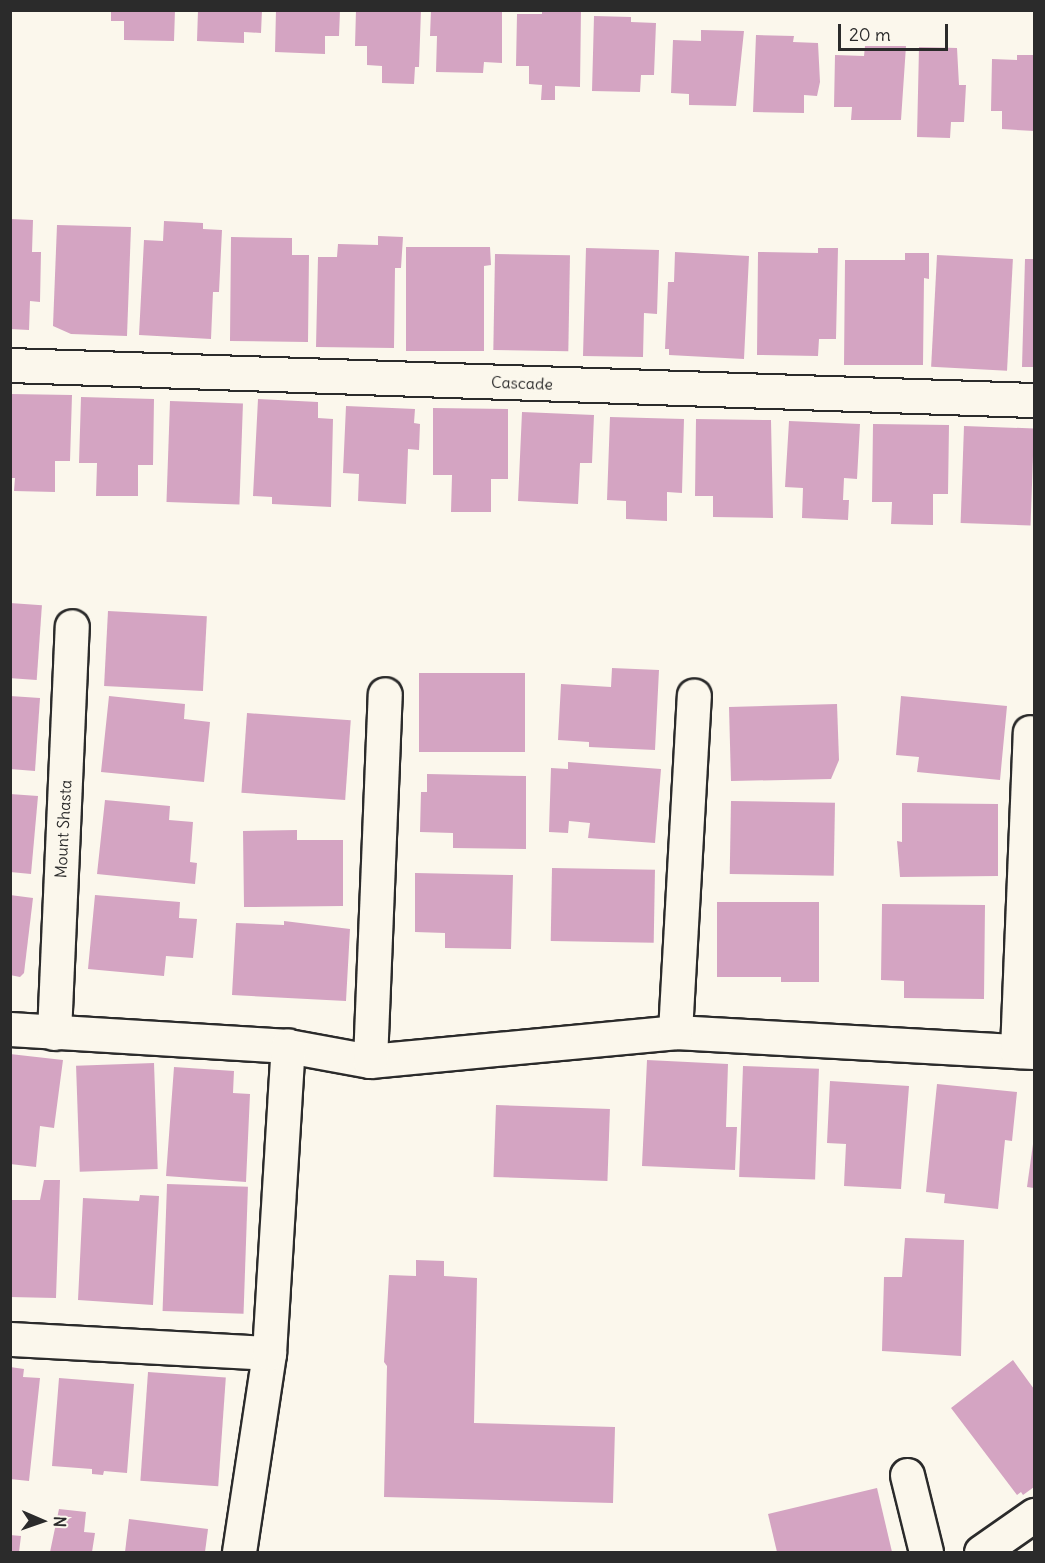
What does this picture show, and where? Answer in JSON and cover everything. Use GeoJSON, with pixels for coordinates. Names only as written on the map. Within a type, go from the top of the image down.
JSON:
{"type":"FeatureCollection","features":[{"type":"Feature","properties":{"kind":"street","name":"Cascade"},"geometry":{"type":"LineString","coordinates":[[10,365],[1035,400]]}},
{"type":"Feature","properties":{"kind":"street","name":"Mount Shasta"},"geometry":{"type":"LineString","coordinates":[[54,1033],[72,626]]}},
{"type":"Feature","properties":{"kind":"street"},"geometry":{"type":"LineString","coordinates":[[370,1061],[385,694]]}},
{"type":"Feature","properties":{"kind":"street"},"geometry":{"type":"LineString","coordinates":[[675,1032],[694,696]]}},
{"type":"Feature","properties":{"kind":"street"},"geometry":{"type":"LineString","coordinates":[[10,1029],[288,1046],[370,1061],[675,1032],[1026,1052],[1030,732]]}},
{"type":"Feature","properties":{"kind":"street"},"geometry":{"type":"LineString","coordinates":[[239,1552],[269,1353],[288,1046]]}},
{"type":"Feature","properties":{"kind":"street"},"geometry":{"type":"LineString","coordinates":[[10,1339],[269,1353]]}},
{"type":"Feature","properties":{"kind":"street"},"geometry":{"type":"LineString","coordinates":[[907,1475],[926,1552]]}},
{"type":"Feature","properties":{"kind":"street"},"geometry":{"type":"LineString","coordinates":[[981,1552],[1035,1515]]}},
{"type":"Feature","properties":{"kind":"building"},"geometry":{"type":"Polygon","coordinates":[[[111,10],[175,10],[174,41],[124,40],[124,21],[111,21],[111,10]]]}},
{"type":"Feature","properties":{"kind":"building"},"geometry":{"type":"Polygon","coordinates":[[[198,10],[262,10],[261,33],[244,32],[244,43],[197,41],[198,10]]]}},
{"type":"Feature","properties":{"kind":"building"},"geometry":{"type":"Polygon","coordinates":[[[276,10],[340,10],[339,36],[325,36],[325,54],[275,52],[276,10]]]}},
{"type":"Feature","properties":{"kind":"building"},"geometry":{"type":"Polygon","coordinates":[[[356,10],[421,10],[419,67],[415,67],[414,84],[382,83],[382,66],[367,65],[367,46],[355,46],[356,10]]]}},
{"type":"Feature","properties":{"kind":"building"},"geometry":{"type":"Polygon","coordinates":[[[431,10],[502,11],[502,63],[484,62],[483,73],[436,72],[437,36],[430,36],[431,10]]]}},
{"type":"Feature","properties":{"kind":"building"},"geometry":{"type":"Polygon","coordinates":[[[542,10],[581,10],[580,87],[555,86],[555,100],[541,100],[542,85],[529,84],[529,66],[516,66],[517,14],[542,14],[542,10]]]}},
{"type":"Feature","properties":{"kind":"building"},"geometry":{"type":"Polygon","coordinates":[[[594,16],[631,17],[631,22],[656,23],[654,75],[641,75],[640,92],[592,91],[594,16]]]}},
{"type":"Feature","properties":{"kind":"building"},"geometry":{"type":"Polygon","coordinates":[[[701,30],[744,31],[736,106],[689,105],[689,94],[671,93],[673,40],[701,41],[701,30]]]}},
{"type":"Feature","properties":{"kind":"building"},"geometry":{"type":"Polygon","coordinates":[[[756,35],[794,36],[793,42],[818,43],[820,82],[817,96],[804,95],[804,113],[753,112],[756,35]]]}},
{"type":"Feature","properties":{"kind":"building"},"geometry":{"type":"Polygon","coordinates":[[[865,46],[906,46],[901,120],[851,120],[852,107],[834,107],[835,55],[864,56],[865,46]]]}},
{"type":"Feature","properties":{"kind":"building"},"geometry":{"type":"Polygon","coordinates":[[[919,47],[957,48],[959,85],[966,85],[964,122],[951,122],[950,138],[917,137],[919,47]]]}},
{"type":"Feature","properties":{"kind":"building"},"geometry":{"type":"Polygon","coordinates":[[[1017,55],[1034,55],[1034,131],[1002,129],[1002,111],[991,111],[992,59],[1017,60],[1017,55]]]}},
{"type":"Feature","properties":{"kind":"building"},"geometry":{"type":"Polygon","coordinates":[[[10,219],[33,220],[32,252],[41,252],[40,302],[30,301],[29,330],[10,329],[10,219]]]}},
{"type":"Feature","properties":{"kind":"building"},"geometry":{"type":"Polygon","coordinates":[[[164,221],[203,223],[203,229],[222,230],[219,292],[213,292],[211,339],[139,335],[144,240],[163,241],[164,221]]]}},
{"type":"Feature","properties":{"kind":"building"},"geometry":{"type":"Polygon","coordinates":[[[57,225],[131,227],[127,336],[71,334],[53,326],[57,225]]]}},
{"type":"Feature","properties":{"kind":"building"},"geometry":{"type":"Polygon","coordinates":[[[378,236],[403,237],[401,268],[395,268],[394,348],[316,347],[318,257],[337,257],[338,244],[378,245],[378,236]]]}},
{"type":"Feature","properties":{"kind":"building"},"geometry":{"type":"Polygon","coordinates":[[[231,237],[292,238],[292,255],[309,255],[308,342],[230,341],[231,237]]]}},
{"type":"Feature","properties":{"kind":"building"},"geometry":{"type":"Polygon","coordinates":[[[406,247],[490,247],[491,265],[484,266],[484,351],[406,351],[406,247]]]}},
{"type":"Feature","properties":{"kind":"building"},"geometry":{"type":"Polygon","coordinates":[[[586,248],[659,250],[657,314],[644,313],[643,357],[583,356],[586,248]]]}},
{"type":"Feature","properties":{"kind":"building"},"geometry":{"type":"Polygon","coordinates":[[[818,248],[838,248],[836,339],[819,339],[818,356],[757,355],[758,252],[818,253],[818,248]]]}},
{"type":"Feature","properties":{"kind":"building"},"geometry":{"type":"Polygon","coordinates":[[[675,252],[749,256],[744,359],[669,355],[669,349],[665,349],[668,282],[674,282],[675,252]]]}},
{"type":"Feature","properties":{"kind":"building"},"geometry":{"type":"Polygon","coordinates":[[[905,253],[929,253],[929,279],[924,278],[923,365],[844,365],[845,260],[905,260],[905,253]]]}},
{"type":"Feature","properties":{"kind":"building"},"geometry":{"type":"Polygon","coordinates":[[[495,254],[570,255],[568,351],[493,350],[495,254]]]}},
{"type":"Feature","properties":{"kind":"building"},"geometry":{"type":"Polygon","coordinates":[[[937,255],[1013,259],[1007,371],[931,367],[937,255]]]}},
{"type":"Feature","properties":{"kind":"building"},"geometry":{"type":"Polygon","coordinates":[[[1025,259],[1034,259],[1034,367],[1022,367],[1025,259]]]}},
{"type":"Feature","properties":{"kind":"building"},"geometry":{"type":"Polygon","coordinates":[[[10,394],[72,395],[70,461],[55,461],[55,492],[14,491],[15,478],[10,478],[10,394]]]}},
{"type":"Feature","properties":{"kind":"building"},"geometry":{"type":"Polygon","coordinates":[[[81,397],[154,399],[153,465],[138,465],[138,496],[96,496],[97,463],[79,463],[81,397]]]}},
{"type":"Feature","properties":{"kind":"building"},"geometry":{"type":"Polygon","coordinates":[[[258,399],[318,402],[318,418],[333,419],[331,507],[272,504],[272,497],[253,496],[258,399]]]}},
{"type":"Feature","properties":{"kind":"building"},"geometry":{"type":"Polygon","coordinates":[[[170,401],[243,404],[239,504],[166,502],[170,401]]]}},
{"type":"Feature","properties":{"kind":"building"},"geometry":{"type":"Polygon","coordinates":[[[346,406],[415,409],[414,423],[420,424],[419,450],[408,449],[406,504],[358,501],[359,474],[343,473],[346,406]]]}},
{"type":"Feature","properties":{"kind":"building"},"geometry":{"type":"Polygon","coordinates":[[[433,408],[508,409],[508,479],[491,479],[491,512],[451,512],[452,475],[433,475],[433,408]]]}},
{"type":"Feature","properties":{"kind":"building"},"geometry":{"type":"Polygon","coordinates":[[[522,412],[594,415],[592,463],[580,463],[578,504],[518,501],[522,412]]]}},
{"type":"Feature","properties":{"kind":"building"},"geometry":{"type":"Polygon","coordinates":[[[610,417],[684,419],[682,493],[667,492],[667,521],[626,519],[626,501],[607,500],[610,417]]]}},
{"type":"Feature","properties":{"kind":"building"},"geometry":{"type":"Polygon","coordinates":[[[696,419],[771,420],[773,518],[713,517],[713,496],[695,496],[696,419]]]}},
{"type":"Feature","properties":{"kind":"building"},"geometry":{"type":"Polygon","coordinates":[[[789,421],[860,424],[857,479],[844,478],[843,500],[849,500],[848,520],[802,518],[803,488],[785,487],[789,421]]]}},
{"type":"Feature","properties":{"kind":"building"},"geometry":{"type":"Polygon","coordinates":[[[873,424],[949,425],[948,494],[933,494],[933,525],[891,524],[892,502],[872,502],[873,424]]]}},
{"type":"Feature","properties":{"kind":"building"},"geometry":{"type":"Polygon","coordinates":[[[964,426],[1034,428],[1031,525],[961,523],[964,426]]]}},
{"type":"Feature","properties":{"kind":"building"},"geometry":{"type":"Polygon","coordinates":[[[10,603],[42,605],[37,680],[10,678],[10,603]]]}},
{"type":"Feature","properties":{"kind":"building"},"geometry":{"type":"Polygon","coordinates":[[[108,611],[207,616],[203,691],[104,686],[108,611]]]}},
{"type":"Feature","properties":{"kind":"building"},"geometry":{"type":"Polygon","coordinates":[[[612,668],[659,670],[655,750],[589,747],[589,742],[558,740],[561,684],[611,687],[612,668]]]}},
{"type":"Feature","properties":{"kind":"building"},"geometry":{"type":"Polygon","coordinates":[[[419,673],[525,673],[525,752],[419,752],[419,673]]]}},
{"type":"Feature","properties":{"kind":"building"},"geometry":{"type":"Polygon","coordinates":[[[10,696],[40,698],[35,771],[10,769],[10,696]]]}},
{"type":"Feature","properties":{"kind":"building"},"geometry":{"type":"Polygon","coordinates":[[[109,696],[185,704],[184,719],[210,722],[204,782],[101,772],[109,696]]]}},
{"type":"Feature","properties":{"kind":"building"},"geometry":{"type":"Polygon","coordinates":[[[901,696],[1007,706],[1000,780],[917,772],[919,757],[896,755],[901,696]]]}},
{"type":"Feature","properties":{"kind":"building"},"geometry":{"type":"Polygon","coordinates":[[[837,704],[839,760],[831,779],[731,781],[729,707],[837,704]]]}},
{"type":"Feature","properties":{"kind":"building"},"geometry":{"type":"Polygon","coordinates":[[[247,713],[351,720],[345,800],[241,793],[247,713]]]}},
{"type":"Feature","properties":{"kind":"building"},"geometry":{"type":"Polygon","coordinates":[[[568,762],[661,769],[655,843],[588,838],[590,823],[569,821],[568,833],[549,832],[551,768],[568,769],[568,762]]]}},
{"type":"Feature","properties":{"kind":"building"},"geometry":{"type":"Polygon","coordinates":[[[427,774],[526,776],[526,849],[453,848],[453,833],[420,832],[421,792],[427,792],[427,774]]]}},
{"type":"Feature","properties":{"kind":"building"},"geometry":{"type":"Polygon","coordinates":[[[10,794],[38,796],[31,874],[10,872],[10,794]]]}},
{"type":"Feature","properties":{"kind":"building"},"geometry":{"type":"Polygon","coordinates":[[[105,800],[170,806],[169,820],[193,822],[190,862],[197,863],[195,884],[97,874],[105,800]]]}},
{"type":"Feature","properties":{"kind":"building"},"geometry":{"type":"Polygon","coordinates":[[[731,801],[835,803],[834,876],[730,874],[731,801]]]}},
{"type":"Feature","properties":{"kind":"building"},"geometry":{"type":"Polygon","coordinates":[[[902,803],[998,804],[998,876],[900,877],[897,841],[902,842],[902,803]]]}},
{"type":"Feature","properties":{"kind":"building"},"geometry":{"type":"Polygon","coordinates":[[[297,830],[297,840],[343,840],[343,906],[244,907],[243,831],[297,830]]]}},
{"type":"Feature","properties":{"kind":"building"},"geometry":{"type":"Polygon","coordinates":[[[552,868],[655,870],[654,943],[551,941],[552,868]]]}},
{"type":"Feature","properties":{"kind":"building"},"geometry":{"type":"Polygon","coordinates":[[[415,873],[513,875],[511,949],[445,948],[445,933],[415,932],[415,873]]]}},
{"type":"Feature","properties":{"kind":"building"},"geometry":{"type":"Polygon","coordinates":[[[10,895],[33,898],[24,973],[20,977],[10,975],[10,895]]]}},
{"type":"Feature","properties":{"kind":"building"},"geometry":{"type":"Polygon","coordinates":[[[95,895],[180,902],[179,918],[197,919],[193,958],[166,956],[164,976],[88,969],[95,895]]]}},
{"type":"Feature","properties":{"kind":"building"},"geometry":{"type":"Polygon","coordinates":[[[717,902],[819,902],[819,982],[781,982],[781,977],[717,977],[717,902]]]}},
{"type":"Feature","properties":{"kind":"building"},"geometry":{"type":"Polygon","coordinates":[[[882,904],[985,905],[984,999],[904,998],[904,981],[881,980],[882,904]]]}},
{"type":"Feature","properties":{"kind":"building"},"geometry":{"type":"Polygon","coordinates":[[[284,921],[350,929],[346,1001],[232,995],[236,923],[284,925],[284,921]]]}},
{"type":"Feature","properties":{"kind":"building"},"geometry":{"type":"Polygon","coordinates":[[[10,1054],[63,1060],[54,1128],[40,1126],[36,1167],[10,1164],[10,1054]]]}},
{"type":"Feature","properties":{"kind":"building"},"geometry":{"type":"Polygon","coordinates":[[[647,1060],[728,1064],[726,1127],[737,1127],[735,1170],[642,1166],[647,1060]]]}},
{"type":"Feature","properties":{"kind":"building"},"geometry":{"type":"Polygon","coordinates":[[[154,1063],[158,1169],[80,1172],[76,1066],[154,1063]]]}},
{"type":"Feature","properties":{"kind":"building"},"geometry":{"type":"Polygon","coordinates":[[[743,1066],[819,1069],[815,1180],[739,1177],[743,1066]]]}},
{"type":"Feature","properties":{"kind":"building"},"geometry":{"type":"Polygon","coordinates":[[[174,1067],[234,1071],[233,1093],[250,1094],[246,1182],[166,1176],[174,1067]]]}},
{"type":"Feature","properties":{"kind":"building"},"geometry":{"type":"Polygon","coordinates":[[[830,1081],[909,1086],[901,1189],[844,1186],[846,1144],[827,1143],[830,1081]]]}},
{"type":"Feature","properties":{"kind":"building"},"geometry":{"type":"Polygon","coordinates":[[[937,1084],[1017,1092],[1012,1141],[1005,1140],[998,1209],[944,1203],[945,1194],[926,1192],[937,1084]]]}},
{"type":"Feature","properties":{"kind":"building"},"geometry":{"type":"Polygon","coordinates":[[[496,1105],[610,1109],[607,1181],[493,1177],[496,1105]]]}},
{"type":"Feature","properties":{"kind":"building"},"geometry":{"type":"Polygon","coordinates":[[[1034,1137],[1034,1188],[1027,1187],[1034,1137]]]}},
{"type":"Feature","properties":{"kind":"building"},"geometry":{"type":"Polygon","coordinates":[[[44,1180],[60,1180],[56,1298],[10,1297],[10,1200],[40,1200],[44,1180]]]}},
{"type":"Feature","properties":{"kind":"building"},"geometry":{"type":"Polygon","coordinates":[[[167,1184],[248,1187],[244,1314],[163,1311],[167,1184]]]}},
{"type":"Feature","properties":{"kind":"building"},"geometry":{"type":"Polygon","coordinates":[[[140,1195],[159,1196],[153,1305],[78,1300],[83,1198],[139,1201],[140,1195]]]}},
{"type":"Feature","properties":{"kind":"building"},"geometry":{"type":"Polygon","coordinates":[[[905,1238],[964,1240],[961,1356],[882,1351],[884,1277],[902,1277],[905,1238]]]}},
{"type":"Feature","properties":{"kind":"building"},"geometry":{"type":"Polygon","coordinates":[[[416,1260],[444,1261],[444,1276],[477,1278],[474,1423],[615,1427],[613,1503],[384,1497],[387,1366],[384,1362],[389,1275],[416,1276],[416,1260]]]}},
{"type":"Feature","properties":{"kind":"building"},"geometry":{"type":"Polygon","coordinates":[[[1013,1360],[1034,1389],[1034,1487],[1023,1495],[1021,1492],[1017,1495],[951,1408],[1013,1360]]]}},
{"type":"Feature","properties":{"kind":"building"},"geometry":{"type":"Polygon","coordinates":[[[10,1367],[24,1369],[23,1377],[40,1378],[29,1481],[10,1479],[10,1367]]]}},
{"type":"Feature","properties":{"kind":"building"},"geometry":{"type":"Polygon","coordinates":[[[148,1372],[226,1377],[218,1486],[140,1481],[148,1372]]]}},
{"type":"Feature","properties":{"kind":"building"},"geometry":{"type":"Polygon","coordinates":[[[59,1378],[134,1384],[127,1473],[104,1471],[103,1475],[92,1474],[92,1469],[52,1466],[59,1378]]]}},
{"type":"Feature","properties":{"kind":"building"},"geometry":{"type":"Polygon","coordinates":[[[877,1488],[892,1552],[777,1552],[768,1514],[877,1488]]]}},
{"type":"Feature","properties":{"kind":"building"},"geometry":{"type":"Polygon","coordinates":[[[59,1509],[86,1512],[84,1532],[95,1533],[92,1552],[50,1552],[59,1509]]]}},
{"type":"Feature","properties":{"kind":"building"},"geometry":{"type":"Polygon","coordinates":[[[129,1519],[208,1529],[205,1552],[125,1552],[129,1519]]]}},
{"type":"Feature","properties":{"kind":"building"},"geometry":{"type":"Polygon","coordinates":[[[10,1535],[21,1536],[19,1552],[10,1552],[10,1535]]]}}]}
